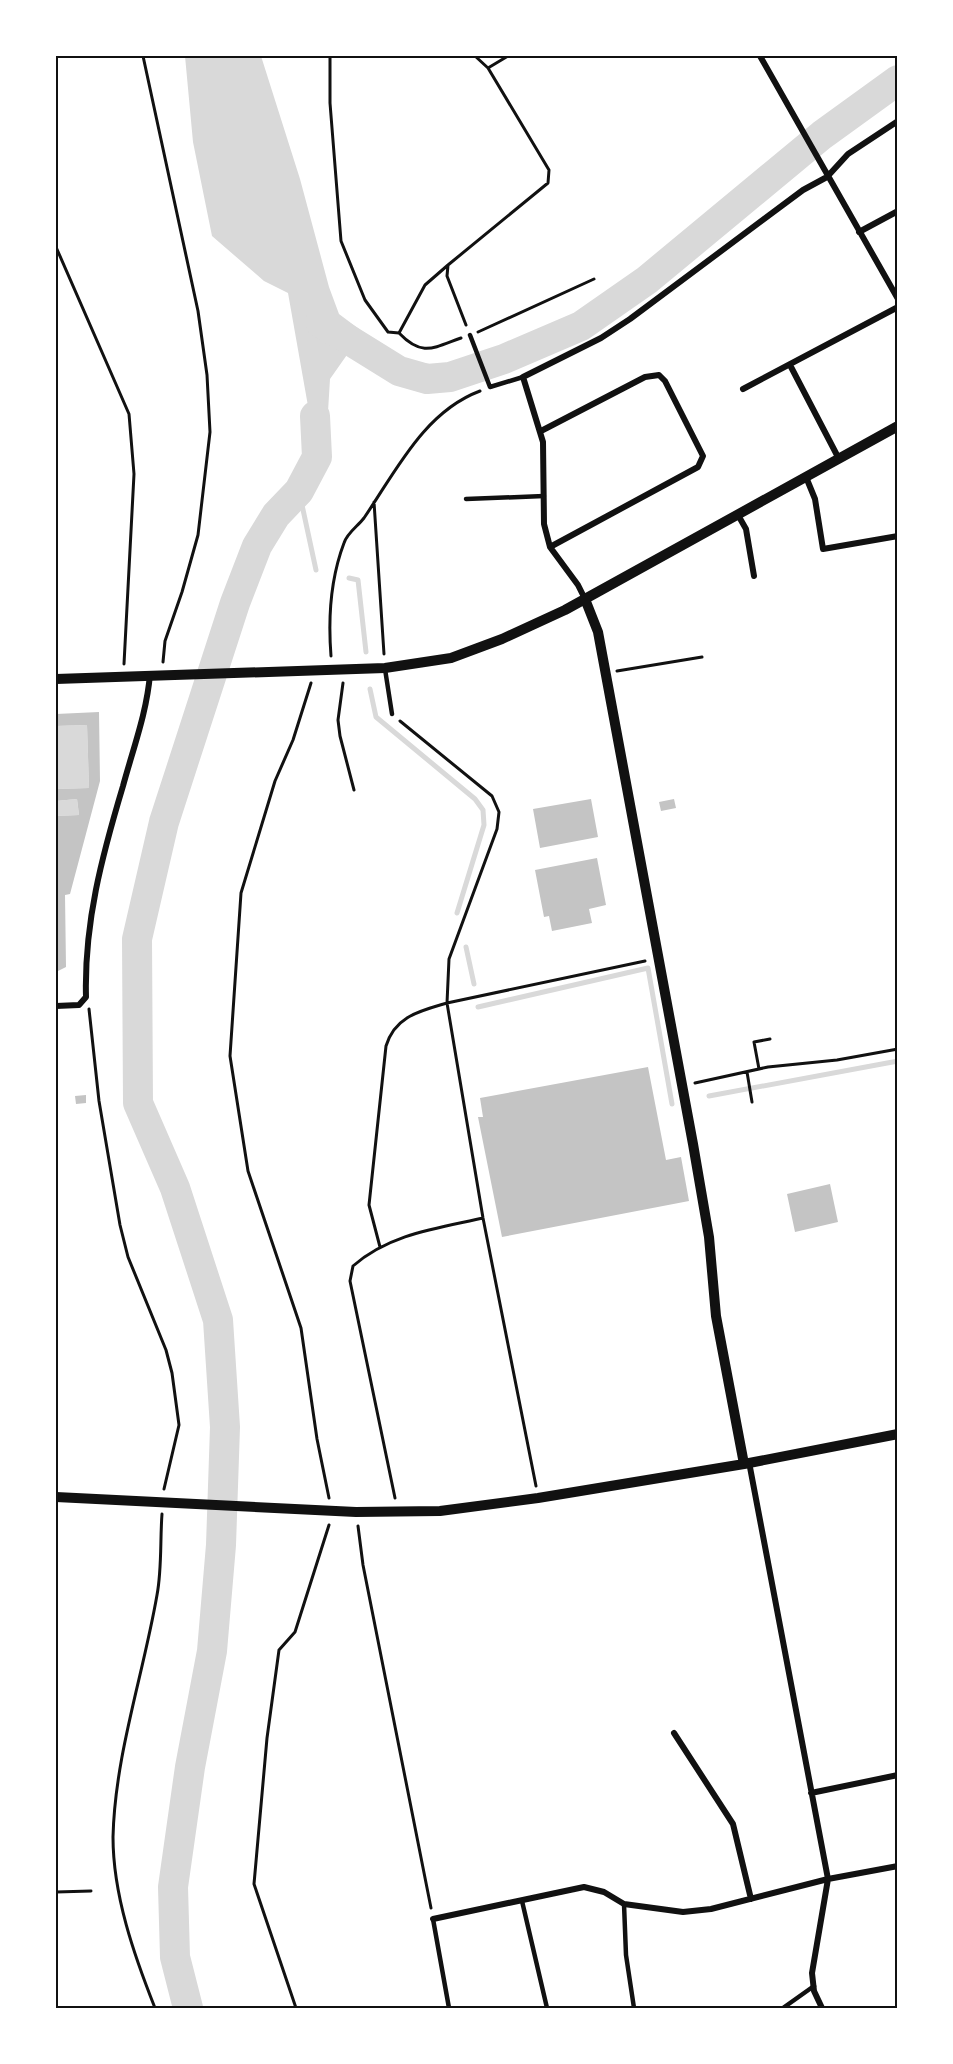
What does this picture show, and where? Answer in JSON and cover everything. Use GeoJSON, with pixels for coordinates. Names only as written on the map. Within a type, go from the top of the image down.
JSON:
{"type":"FeatureCollection","features":[{"type":"Feature","properties":{"kind":"street"},"geometry":{"type":"LineString","coordinates":[[760,56],[897,299]]}},
{"type":"Feature","properties":{"kind":"street"},"geometry":{"type":"LineString","coordinates":[[822,2008],[812,1973],[828,1879],[747,1463],[727,1381],[716,1316],[709,1237],[598,632],[578,585],[550,547],[544,524],[541,431],[523,377],[601,338],[630,319],[825,174],[848,154],[897,121]]}},
{"type":"Feature","properties":{"kind":"street"},"geometry":{"type":"LineString","coordinates":[[859,232],[897,211]]}},
{"type":"Feature","properties":{"kind":"street"},"geometry":{"type":"LineString","coordinates":[[743,388],[897,307]]}},
{"type":"Feature","properties":{"kind":"street"},"geometry":{"type":"LineString","coordinates":[[790,364],[839,459]]}},
{"type":"Feature","properties":{"kind":"street"},"geometry":{"type":"LineString","coordinates":[[541,431],[645,377],[659,375],[665,381],[703,456],[698,467],[550,547]]}},
{"type":"Feature","properties":{"kind":"street"},"geometry":{"type":"LineString","coordinates":[[56,679],[150,674],[165,670],[385,668],[419,664],[476,649],[585,599],[897,426]]}},
{"type":"Feature","properties":{"kind":"street"},"geometry":{"type":"LineString","coordinates":[[806,477],[815,499],[823,549],[897,536]]}},
{"type":"Feature","properties":{"kind":"street"},"geometry":{"type":"LineString","coordinates":[[738,515],[746,529],[754,576]]}},
{"type":"Feature","properties":{"kind":"street"},"geometry":{"type":"LineString","coordinates":[[56,1006],[79,1005],[86,997],[86,945],[97,880],[143,716],[150,674]]}},
{"type":"Feature","properties":{"kind":"street"},"geometry":{"type":"LineString","coordinates":[[56,1497],[356,1512],[440,1511],[538,1498],[747,1463],[897,1434]]}},
{"type":"Feature","properties":{"kind":"street"},"geometry":{"type":"LineString","coordinates":[[674,1733],[733,1824],[751,1899]]}},
{"type":"Feature","properties":{"kind":"street"},"geometry":{"type":"LineString","coordinates":[[811,1793],[897,1775]]}},
{"type":"Feature","properties":{"kind":"street"},"geometry":{"type":"LineString","coordinates":[[433,1919],[584,1887],[604,1892],[624,1904],[683,1912],[711,1909],[828,1879],[897,1866]]}},
{"type":"Feature","properties":{"kind":"lane"},"geometry":{"type":"LineString","coordinates":[[470,335],[490,385],[523,377]]}},
{"type":"Feature","properties":{"kind":"lane"},"geometry":{"type":"LineString","coordinates":[[466,499],[544,496]]}},
{"type":"Feature","properties":{"kind":"lane"},"geometry":{"type":"LineString","coordinates":[[385,668],[392,714]]}},
{"type":"Feature","properties":{"kind":"lane"},"geometry":{"type":"LineString","coordinates":[[522,1901],[548,2008]]}},
{"type":"Feature","properties":{"kind":"lane"},"geometry":{"type":"LineString","coordinates":[[624,1904],[626,1961],[634,2008]]}},
{"type":"Feature","properties":{"kind":"lane"},"geometry":{"type":"LineString","coordinates":[[433,1919],[449,2008]]}},
{"type":"Feature","properties":{"kind":"lane"},"geometry":{"type":"LineString","coordinates":[[783,2008],[814,1986]]}},
{"type":"Feature","properties":{"kind":"path"},"geometry":{"type":"LineString","coordinates":[[143,56],[198,311],[207,375],[210,432],[198,535],[165,641],[165,670]]}},
{"type":"Feature","properties":{"kind":"path"},"geometry":{"type":"LineString","coordinates":[[330,56],[330,103],[341,241],[365,300],[388,332],[399,333],[412,346],[425,350],[470,335],[594,279]]}},
{"type":"Feature","properties":{"kind":"path"},"geometry":{"type":"LineString","coordinates":[[399,333],[425,285],[548,183],[549,170],[488,68],[475,56]]}},
{"type":"Feature","properties":{"kind":"path"},"geometry":{"type":"LineString","coordinates":[[488,68],[508,56]]}},
{"type":"Feature","properties":{"kind":"path"},"geometry":{"type":"LineString","coordinates":[[56,247],[129,414],[134,474],[124,675]]}},
{"type":"Feature","properties":{"kind":"path"},"geometry":{"type":"LineString","coordinates":[[448,265],[447,276],[470,335]]}},
{"type":"Feature","properties":{"kind":"path"},"geometry":{"type":"LineString","coordinates":[[332,670],[328,610],[344,540],[364,518],[408,452],[454,403],[490,385]]}},
{"type":"Feature","properties":{"kind":"path"},"geometry":{"type":"LineString","coordinates":[[374,500],[385,668]]}},
{"type":"Feature","properties":{"kind":"path"},"geometry":{"type":"LineString","coordinates":[[616,672],[702,657]]}},
{"type":"Feature","properties":{"kind":"path"},"geometry":{"type":"LineString","coordinates":[[344,669],[339,728],[354,790]]}},
{"type":"Feature","properties":{"kind":"path"},"geometry":{"type":"LineString","coordinates":[[296,2008],[254,1884],[267,1738],[279,1650],[295,1632],[327,1510],[301,1328],[248,1171],[230,1056],[241,893],[275,781],[293,740],[312,670]]}},
{"type":"Feature","properties":{"kind":"path"},"geometry":{"type":"LineString","coordinates":[[392,714],[492,796],[499,812],[490,851],[449,959],[447,1003],[483,1218],[538,1498]]}},
{"type":"Feature","properties":{"kind":"path"},"geometry":{"type":"LineString","coordinates":[[380,1247],[369,1205],[386,1046],[398,1022],[417,1011],[447,1003],[658,958]]}},
{"type":"Feature","properties":{"kind":"path"},"geometry":{"type":"LineString","coordinates":[[88,1006],[99,1101],[120,1225],[128,1257],[166,1350],[172,1373],[179,1425],[164,1490]]}},
{"type":"Feature","properties":{"kind":"path"},"geometry":{"type":"LineString","coordinates":[[759,1069],[754,1042],[770,1039]]}},
{"type":"Feature","properties":{"kind":"path"},"geometry":{"type":"LineString","coordinates":[[693,1083],[759,1069],[837,1060],[897,1049]]}},
{"type":"Feature","properties":{"kind":"path"},"geometry":{"type":"LineString","coordinates":[[747,1072],[752,1102]]}},
{"type":"Feature","properties":{"kind":"path"},"geometry":{"type":"LineString","coordinates":[[398,1511],[350,1281],[353,1266],[380,1247],[408,1235],[483,1218]]}},
{"type":"Feature","properties":{"kind":"path"},"geometry":{"type":"LineString","coordinates":[[155,2008],[140,1968],[117,1886],[113,1838],[118,1781],[157,1593],[162,1512]]}},
{"type":"Feature","properties":{"kind":"path"},"geometry":{"type":"LineString","coordinates":[[356,1512],[363,1565],[433,1919]]}},
{"type":"Feature","properties":{"kind":"path"},"geometry":{"type":"LineString","coordinates":[[56,1892],[91,1892]]}},
{"type":"Feature","properties":{"kind":"shaded area"},"geometry":{"type":"Polygon","coordinates":[[[185,56],[261,56],[300,179],[329,287],[339,314],[363,332],[330,379],[327,428],[317,457],[288,293],[264,281],[212,236],[193,142],[185,56]]]}},
{"type":"Feature","properties":{"kind":"shaded area"},"geometry":{"type":"Polygon","coordinates":[[[87,725],[89,788],[56,789],[56,726],[87,725]]]}},
{"type":"Feature","properties":{"kind":"shaded area"},"geometry":{"type":"Polygon","coordinates":[[[77,799],[79,815],[56,816],[56,801],[77,799]]]}},
{"type":"Feature","properties":{"kind":"building"},"geometry":{"type":"Polygon","coordinates":[[[99,712],[100,781],[70,894],[65,895],[66,967],[56,972],[56,816],[79,815],[77,799],[56,801],[56,789],[89,788],[87,725],[56,726],[56,714],[99,712]]]}},
{"type":"Feature","properties":{"kind":"building"},"geometry":{"type":"Polygon","coordinates":[[[591,799],[598,837],[540,848],[533,809],[591,799]]]}},
{"type":"Feature","properties":{"kind":"building"},"geometry":{"type":"Polygon","coordinates":[[[674,799],[676,808],[661,811],[659,802],[674,799]]]}},
{"type":"Feature","properties":{"kind":"building"},"geometry":{"type":"Polygon","coordinates":[[[597,858],[606,905],[589,909],[592,923],[552,931],[549,916],[544,917],[535,870],[597,858]]]}},
{"type":"Feature","properties":{"kind":"building"},"geometry":{"type":"Polygon","coordinates":[[[648,1067],[666,1160],[681,1157],[689,1201],[502,1237],[478,1117],[483,1117],[480,1098],[648,1067]]]}},
{"type":"Feature","properties":{"kind":"building"},"geometry":{"type":"Polygon","coordinates":[[[86,1095],[86,1103],[76,1104],[75,1096],[86,1095]]]}},
{"type":"Feature","properties":{"kind":"building"},"geometry":{"type":"Polygon","coordinates":[[[830,1184],[838,1222],[795,1232],[787,1194],[830,1184]]]}},
{"type":"Feature","properties":{"kind":"waterway"},"geometry":{"type":"LineString","coordinates":[[320,322],[399,371],[427,379],[450,377],[504,359],[581,326],[647,280],[822,135],[898,80]]}},
{"type":"Feature","properties":{"kind":"waterway"},"geometry":{"type":"LineString","coordinates":[[188,2008],[175,1957],[173,1887],[190,1767],[212,1651],[221,1545],[225,1427],[218,1320],[175,1188],[138,1103],[137,939],[164,822],[235,603],[257,546],[276,515],[299,491],[317,457],[315,416]]}},
{"type":"Feature","properties":{"kind":"waterway"},"geometry":{"type":"LineString","coordinates":[[299,491],[316,570]]}},
{"type":"Feature","properties":{"kind":"waterway"},"geometry":{"type":"LineString","coordinates":[[349,578],[358,580],[366,652]]}},
{"type":"Feature","properties":{"kind":"waterway"},"geometry":{"type":"LineString","coordinates":[[370,689],[376,717],[475,799],[483,810],[484,825],[457,913]]}},
{"type":"Feature","properties":{"kind":"waterway"},"geometry":{"type":"LineString","coordinates":[[466,947],[474,984]]}},
{"type":"Feature","properties":{"kind":"waterway"},"geometry":{"type":"LineString","coordinates":[[478,1007],[648,968],[672,1104]]}},
{"type":"Feature","properties":{"kind":"waterway"},"geometry":{"type":"LineString","coordinates":[[709,1096],[898,1061]]}}]}
